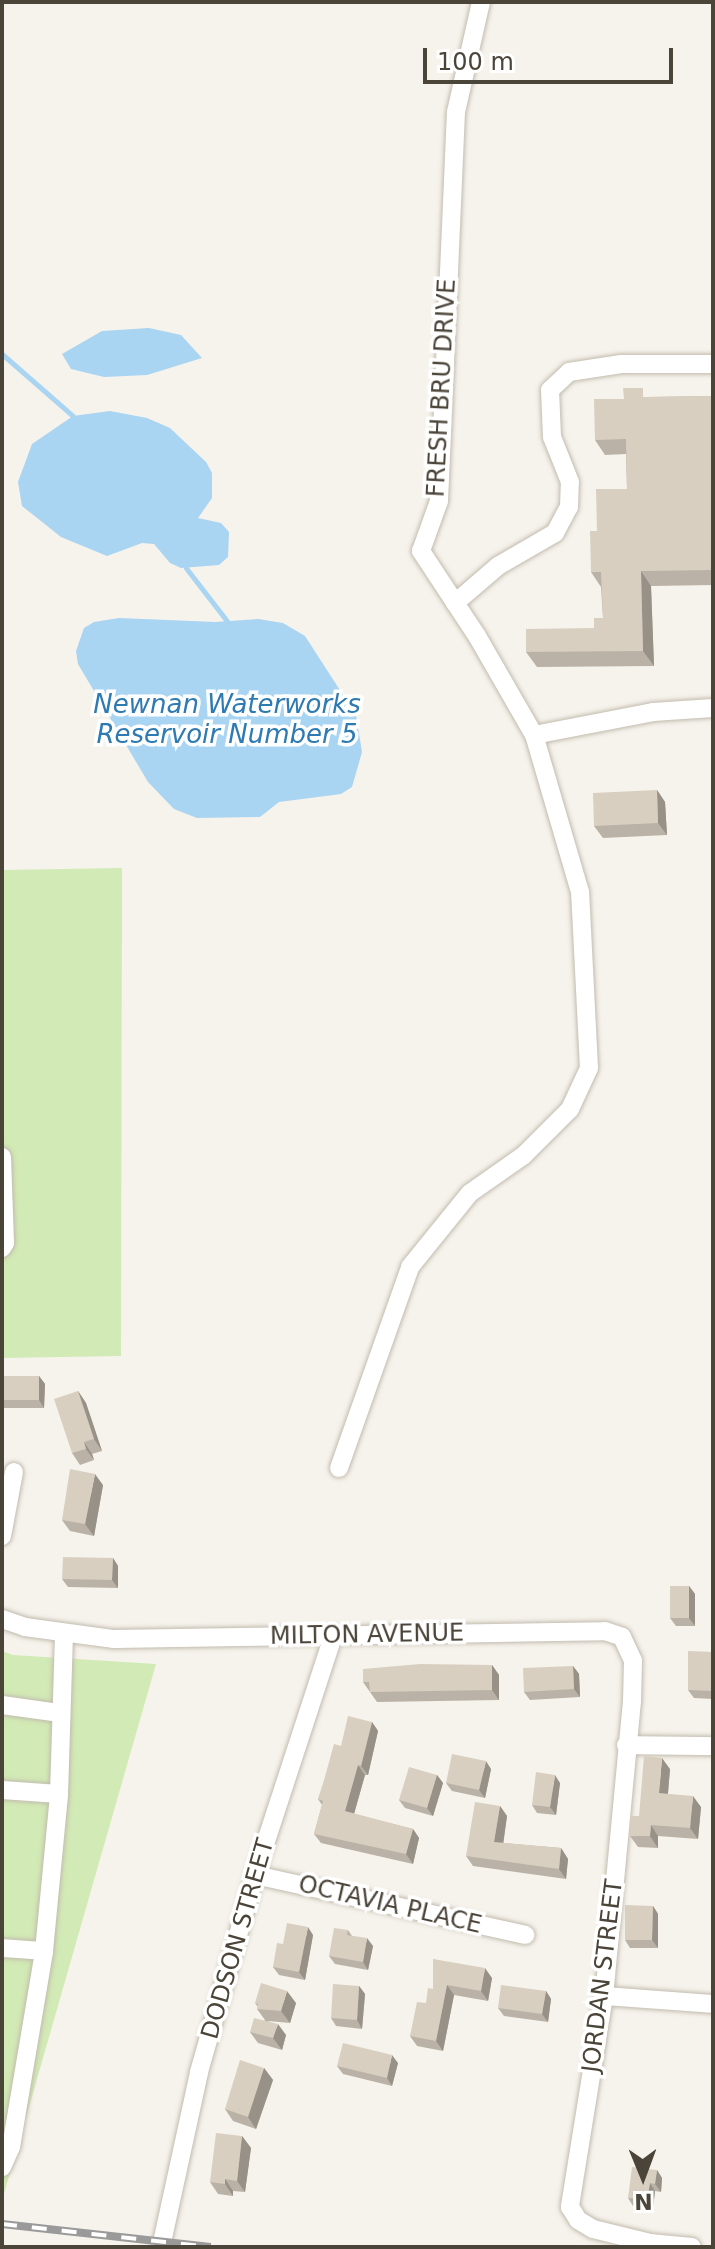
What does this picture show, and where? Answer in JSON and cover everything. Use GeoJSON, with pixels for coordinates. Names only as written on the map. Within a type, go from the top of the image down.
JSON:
{"type":"FeatureCollection","features":[{"type":"Feature","properties":{"kind":"street","name":"FRESH BRU DRIVE"},"geometry":{"type":"LineString","coordinates":[[339,1468],[410,1267],[470,1193],[524,1155],[570,1109],[589,1068],[580,892],[534,735],[421,551],[439,501],[456,112],[481,2]]}},
{"type":"Feature","properties":{"kind":"street"},"geometry":{"type":"LineString","coordinates":[[455,603],[498,566],[555,533],[569,507],[570,482],[552,437],[550,390],[569,372],[621,364],[713,364]]}},
{"type":"Feature","properties":{"kind":"street"},"geometry":{"type":"LineString","coordinates":[[534,735],[653,712],[713,708]]}},
{"type":"Feature","properties":{"kind":"street"},"geometry":{"type":"LineString","coordinates":[[2,1157],[2,1248]]}},
{"type":"Feature","properties":{"kind":"street"},"geometry":{"type":"LineString","coordinates":[[2,1536],[14,1472]]}},
{"type":"Feature","properties":{"kind":"street","name":"MILTON AVENUE"},"geometry":{"type":"LineString","coordinates":[[2,1619],[64,1633],[114,1639],[605,1631],[622,1637],[633,1661],[626,1745]]}},
{"type":"Feature","properties":{"kind":"street"},"geometry":{"type":"LineString","coordinates":[[2,2167],[11,2147],[44,1951],[59,1794],[64,1633]]}},
{"type":"Feature","properties":{"kind":"street","name":"DODSON STREET"},"geometry":{"type":"LineString","coordinates":[[161,2247],[199,2072],[255,1875],[333,1636]]}},
{"type":"Feature","properties":{"kind":"street"},"geometry":{"type":"LineString","coordinates":[[2,1705],[60,1713]]}},
{"type":"Feature","properties":{"kind":"street"},"geometry":{"type":"LineString","coordinates":[[626,1745],[713,1746]]}},
{"type":"Feature","properties":{"kind":"street","name":"JORDAN STREET"},"geometry":{"type":"LineString","coordinates":[[626,1745],[604,1996],[570,2207],[578,2220],[593,2229],[650,2243],[692,2247]]}},
{"type":"Feature","properties":{"kind":"street"},"geometry":{"type":"LineString","coordinates":[[2,1790],[59,1794]]}},
{"type":"Feature","properties":{"kind":"street","name":"OCTAVIA PLACE"},"geometry":{"type":"LineString","coordinates":[[255,1875],[525,1935]]}},
{"type":"Feature","properties":{"kind":"street"},"geometry":{"type":"LineString","coordinates":[[2,1948],[44,1951]]}},
{"type":"Feature","properties":{"kind":"street"},"geometry":{"type":"LineString","coordinates":[[604,1996],[713,2004]]}},
{"type":"Feature","properties":{"kind":"green space"},"geometry":{"type":"Polygon","coordinates":[[[122,868],[121,1356],[2,1358],[2,870],[122,868]]]}},
{"type":"Feature","properties":{"kind":"green space"},"geometry":{"type":"Polygon","coordinates":[[[2,1651],[13,1655],[156,1664],[2,2201],[2,1651]]]}},
{"type":"Feature","properties":{"kind":"water"},"geometry":{"type":"Polygon","coordinates":[[[149,328],[181,335],[202,358],[147,375],[104,377],[71,369],[62,354],[102,331],[149,328]]]}},
{"type":"Feature","properties":{"kind":"water"},"geometry":{"type":"Polygon","coordinates":[[[110,411],[147,418],[170,428],[206,462],[212,473],[212,498],[198,518],[221,523],[229,532],[228,557],[219,565],[181,568],[170,563],[154,544],[142,543],[107,556],[61,537],[22,506],[18,482],[32,444],[73,416],[110,411]]]}},
{"type":"Feature","properties":{"kind":"water","name":"Newnan Waterworks Reservoir Number 5"},"geometry":{"type":"Polygon","coordinates":[[[119,618],[215,622],[258,619],[283,623],[305,636],[356,715],[362,752],[352,787],[341,794],[279,802],[260,817],[197,818],[174,809],[148,782],[78,664],[76,651],[84,628],[94,622],[119,618]]]}},
{"type":"Feature","properties":{"kind":"building"},"geometry":{"type":"Polygon","coordinates":[[[623,388],[643,388],[643,397],[713,396],[713,570],[641,571],[643,651],[526,652],[526,629],[594,628],[594,618],[603,618],[601,572],[591,572],[590,531],[597,531],[596,489],[627,489],[626,439],[595,440],[594,399],[624,399],[623,388]]]}},
{"type":"Feature","properties":{"kind":"building"},"geometry":{"type":"Polygon","coordinates":[[[657,790],[658,823],[594,826],[593,793],[657,790]]]}},
{"type":"Feature","properties":{"kind":"building"},"geometry":{"type":"Polygon","coordinates":[[[2,1376],[39,1376],[39,1400],[2,1400],[2,1376]]]}},
{"type":"Feature","properties":{"kind":"building"},"geometry":{"type":"Polygon","coordinates":[[[78,1391],[94,1439],[84,1442],[86,1449],[72,1453],[54,1399],[78,1391]]]}},
{"type":"Feature","properties":{"kind":"building"},"geometry":{"type":"Polygon","coordinates":[[[70,1469],[95,1474],[85,1524],[62,1520],[70,1469]]]}},
{"type":"Feature","properties":{"kind":"building"},"geometry":{"type":"Polygon","coordinates":[[[63,1557],[113,1558],[112,1580],[62,1579],[63,1557]]]}},
{"type":"Feature","properties":{"kind":"building"},"geometry":{"type":"Polygon","coordinates":[[[670,1586],[689,1586],[689,1618],[670,1618],[670,1586]]]}},
{"type":"Feature","properties":{"kind":"building"},"geometry":{"type":"Polygon","coordinates":[[[688,1651],[713,1652],[713,1691],[688,1690],[688,1651]]]}},
{"type":"Feature","properties":{"kind":"building"},"geometry":{"type":"Polygon","coordinates":[[[420,1664],[492,1665],[492,1690],[370,1692],[369,1682],[363,1682],[363,1669],[420,1664]]]}},
{"type":"Feature","properties":{"kind":"building"},"geometry":{"type":"Polygon","coordinates":[[[573,1666],[574,1689],[524,1692],[523,1668],[573,1666]]]}},
{"type":"Feature","properties":{"kind":"building"},"geometry":{"type":"Polygon","coordinates":[[[348,1716],[372,1722],[345,1811],[413,1829],[406,1854],[314,1834],[323,1801],[318,1799],[334,1744],[341,1746],[348,1716]]]}},
{"type":"Feature","properties":{"kind":"building"},"geometry":{"type":"Polygon","coordinates":[[[452,1754],[486,1761],[479,1790],[446,1783],[452,1754]]]}},
{"type":"Feature","properties":{"kind":"building"},"geometry":{"type":"Polygon","coordinates":[[[644,1756],[662,1758],[659,1793],[693,1796],[690,1828],[651,1825],[650,1836],[630,1836],[630,1816],[639,1816],[644,1756]]]}},
{"type":"Feature","properties":{"kind":"building"},"geometry":{"type":"Polygon","coordinates":[[[409,1767],[437,1775],[427,1808],[399,1800],[409,1767]]]}},
{"type":"Feature","properties":{"kind":"building"},"geometry":{"type":"Polygon","coordinates":[[[536,1772],[555,1775],[550,1807],[532,1805],[536,1772]]]}},
{"type":"Feature","properties":{"kind":"building"},"geometry":{"type":"Polygon","coordinates":[[[475,1802],[500,1806],[494,1842],[561,1848],[559,1869],[466,1856],[475,1802]]]}},
{"type":"Feature","properties":{"kind":"building"},"geometry":{"type":"Polygon","coordinates":[[[625,1905],[653,1906],[652,1940],[625,1940],[625,1905]]]}},
{"type":"Feature","properties":{"kind":"building"},"geometry":{"type":"Polygon","coordinates":[[[287,1923],[308,1927],[299,1972],[273,1967],[277,1943],[283,1944],[287,1923]]]}},
{"type":"Feature","properties":{"kind":"building"},"geometry":{"type":"Polygon","coordinates":[[[334,1928],[348,1930],[347,1935],[367,1938],[363,1962],[329,1956],[334,1928]]]}},
{"type":"Feature","properties":{"kind":"building"},"geometry":{"type":"Polygon","coordinates":[[[433,1959],[485,1968],[481,1991],[447,1985],[436,2041],[410,2036],[417,2002],[426,2003],[428,1988],[433,1989],[433,1959]]]}},
{"type":"Feature","properties":{"kind":"building"},"geometry":{"type":"Polygon","coordinates":[[[261,1983],[287,1991],[281,2011],[257,2009],[258,2004],[255,2003],[261,1983]]]}},
{"type":"Feature","properties":{"kind":"building"},"geometry":{"type":"Polygon","coordinates":[[[333,1984],[359,1986],[357,2020],[331,2018],[333,1984]]]}},
{"type":"Feature","properties":{"kind":"building"},"geometry":{"type":"Polygon","coordinates":[[[501,1985],[546,1991],[542,2014],[498,2008],[501,1985]]]}},
{"type":"Feature","properties":{"kind":"building"},"geometry":{"type":"Polygon","coordinates":[[[254,2018],[278,2024],[273,2038],[250,2032],[254,2018]]]}},
{"type":"Feature","properties":{"kind":"building"},"geometry":{"type":"Polygon","coordinates":[[[343,2043],[392,2055],[387,2078],[337,2066],[343,2043]]]}},
{"type":"Feature","properties":{"kind":"building"},"geometry":{"type":"Polygon","coordinates":[[[240,2060],[264,2068],[248,2117],[225,2109],[240,2060]]]}},
{"type":"Feature","properties":{"kind":"building"},"geometry":{"type":"Polygon","coordinates":[[[216,2133],[242,2136],[237,2181],[225,2179],[225,2184],[210,2182],[216,2133]]]}},
{"type":"Feature","properties":{"kind":"building"},"geometry":{"type":"Polygon","coordinates":[[[632,2167],[657,2170],[655,2184],[650,2183],[647,2200],[628,2198],[632,2167]]]}},
{"type":"Feature","properties":{"kind":"waterway"},"geometry":{"type":"LineString","coordinates":[[2,354],[73,416]]}},
{"type":"Feature","properties":{"kind":"waterway"},"geometry":{"type":"LineString","coordinates":[[186,568],[227,621]]}},
{"type":"Feature","properties":{"kind":"railway"},"geometry":{"type":"LineString","coordinates":[[2,2224],[211,2247]]}}]}
